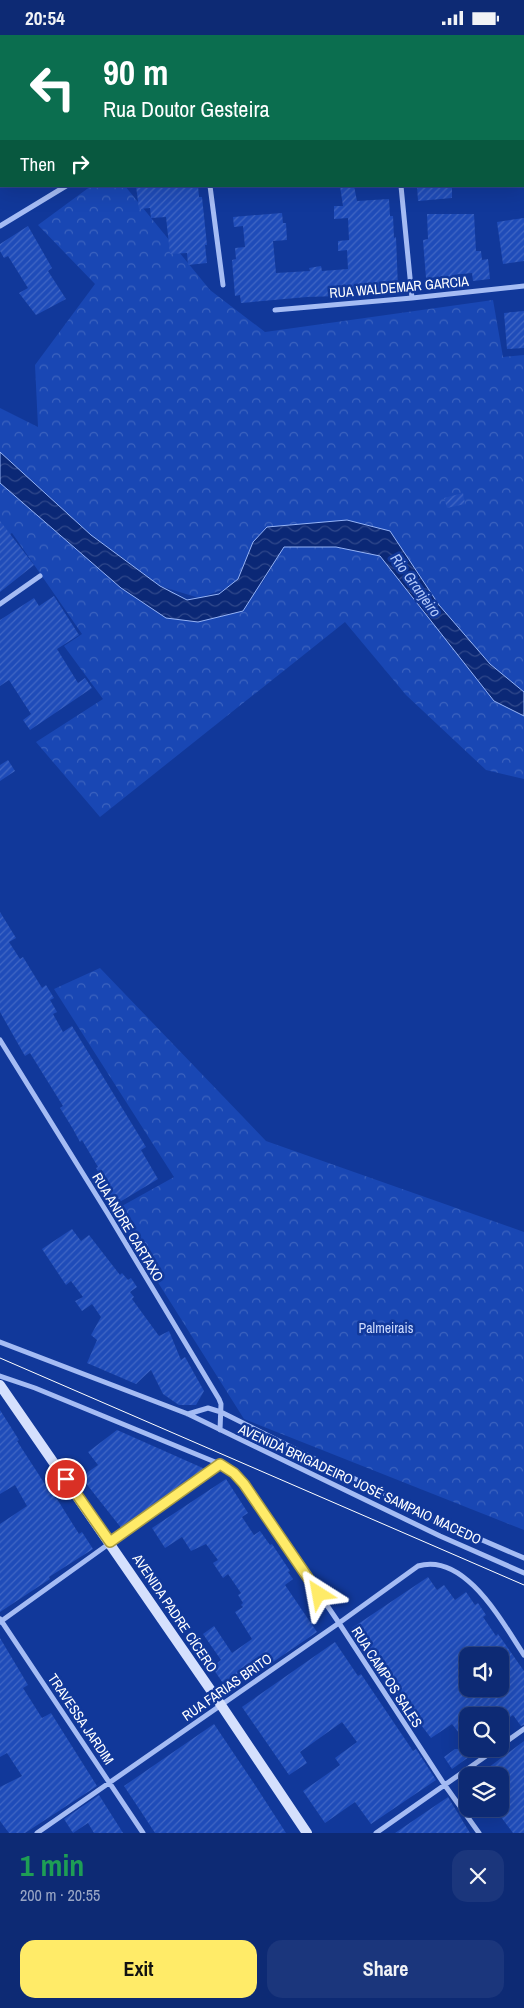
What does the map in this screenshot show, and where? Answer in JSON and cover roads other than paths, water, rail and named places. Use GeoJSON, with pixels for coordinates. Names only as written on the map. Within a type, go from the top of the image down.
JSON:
{"type":"FeatureCollection","features":[{"type":"Feature","properties":{"kind":"main road","name":"AVENIDA PADRE CÍCERO"},"geometry":{"type":"LineString","coordinates":[[0,1385],[110,1542],[307,1833]]}},
{"type":"Feature","properties":{"kind":"street"},"geometry":{"type":"LineString","coordinates":[[0,226],[64,187]]}},
{"type":"Feature","properties":{"kind":"street"},"geometry":{"type":"LineString","coordinates":[[210,187],[223,285]]}},
{"type":"Feature","properties":{"kind":"street"},"geometry":{"type":"LineString","coordinates":[[401,187],[412,298]]}},
{"type":"Feature","properties":{"kind":"street","name":"RUA WALDEMAR GARCIA"},"geometry":{"type":"LineString","coordinates":[[275,310],[524,286]]}},
{"type":"Feature","properties":{"kind":"street"},"geometry":{"type":"LineString","coordinates":[[0,604],[40,576]]}},
{"type":"Feature","properties":{"kind":"street","name":"RUA ANDRE CARTAXO"},"geometry":{"type":"LineString","coordinates":[[0,1040],[108,1214],[219,1399],[221,1412],[220,1430]]}},
{"type":"Feature","properties":{"kind":"street","name":"AVENIDA BRIGADEIRO JOSÉ SAMPAIO MACEDO"},"geometry":{"type":"LineString","coordinates":[[0,1342],[188,1414],[440,1536],[524,1573]]}},
{"type":"Feature","properties":{"kind":"street"},"geometry":{"type":"LineString","coordinates":[[0,1376],[220,1464]]}},
{"type":"Feature","properties":{"kind":"street","name":"AVENIDA BRIGADEIRO JOSÉ SAMPAIO MACEDO"},"geometry":{"type":"LineString","coordinates":[[188,1414],[208,1408],[221,1412],[445,1524],[524,1558]]}},
{"type":"Feature","properties":{"kind":"street"},"geometry":{"type":"LineString","coordinates":[[1,1621],[220,1464]]}},
{"type":"Feature","properties":{"kind":"street","name":"RUA CAMPOS SALES"},"geometry":{"type":"LineString","coordinates":[[220,1464],[234,1473],[244,1484],[339,1623],[444,1784],[479,1833]]}},
{"type":"Feature","properties":{"kind":"street","name":"RUA FARIAS BRITO"},"geometry":{"type":"LineString","coordinates":[[37,1833],[418,1566],[431,1563],[456,1571],[480,1592],[524,1655]]}},
{"type":"Feature","properties":{"kind":"street","name":"TRAVESSA JARDIM"},"geometry":{"type":"LineString","coordinates":[[1,1621],[143,1833]]}},
{"type":"Feature","properties":{"kind":"street"},"geometry":{"type":"LineString","coordinates":[[509,1740],[524,1729]]}},
{"type":"Feature","properties":{"kind":"street"},"geometry":{"type":"LineString","coordinates":[[376,1833],[484,1757]]}},
{"type":"Feature","properties":{"kind":"water","name":"Rio Granjeiro"},"geometry":{"type":"Polygon","coordinates":[[[0,452],[91,535],[160,586],[187,600],[219,594],[238,579],[253,542],[267,527],[347,520],[390,531],[439,605],[490,664],[524,692],[524,716],[494,701],[380,556],[336,547],[284,547],[243,611],[198,622],[166,618],[121,588],[0,483],[0,452]]]}},
{"type":"Feature","properties":{"kind":"tram line"},"geometry":{"type":"LineString","coordinates":[[0,1358],[524,1585]]}},
{"type":"Feature","properties":{"kind":"park label","name":"Palmeirais"},"geometry":{"type":"Point","coordinates":[386,1328]}}]}
